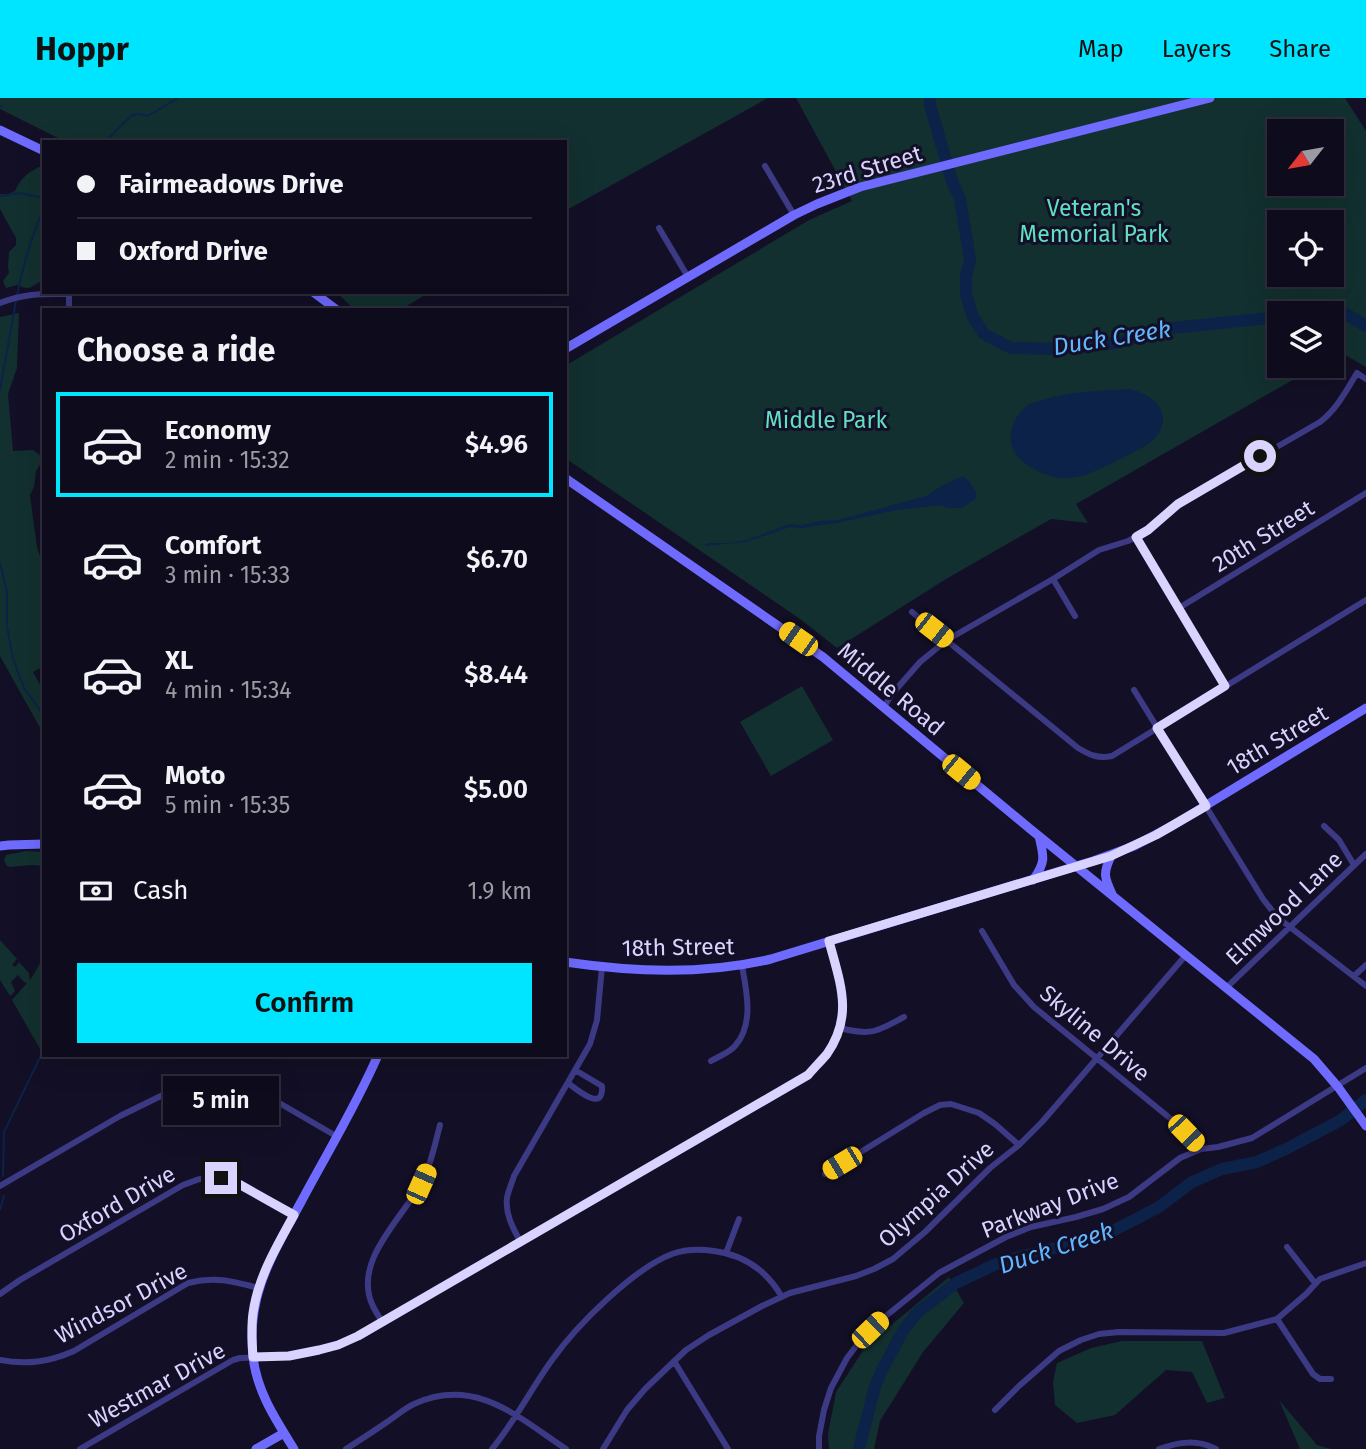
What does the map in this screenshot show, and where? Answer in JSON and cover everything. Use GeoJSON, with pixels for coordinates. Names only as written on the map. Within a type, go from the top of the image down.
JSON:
{"type":"FeatureCollection","features":[{"type":"Feature","properties":{"kind":"street","name":"23rd Street"},"geometry":{"type":"LineString","coordinates":[[567,348],[794,215],[860,187],[1210,98]]}},
{"type":"Feature","properties":{"kind":"street"},"geometry":{"type":"LineString","coordinates":[[0,130],[42,150]]}},
{"type":"Feature","properties":{"kind":"street"},"geometry":{"type":"LineString","coordinates":[[765,166],[794,215]]}},
{"type":"Feature","properties":{"kind":"street"},"geometry":{"type":"LineString","coordinates":[[659,228],[688,277]]}},
{"type":"Feature","properties":{"kind":"street"},"geometry":{"type":"LineString","coordinates":[[0,303],[15,297],[42,293]]}},
{"type":"Feature","properties":{"kind":"street"},"geometry":{"type":"LineString","coordinates":[[316,294],[334,308]]}},
{"type":"Feature","properties":{"kind":"street"},"geometry":{"type":"LineString","coordinates":[[884,707],[920,662],[947,640],[1099,550],[1128,541],[1148,530],[1178,504],[1320,422],[1330,414],[1357,373],[1366,379]]}},
{"type":"Feature","properties":{"kind":"street","name":"Middle Road"},"geometry":{"type":"LineString","coordinates":[[567,479],[798,639],[884,707],[1076,867],[1314,1059],[1366,1126]]}},
{"type":"Feature","properties":{"kind":"street","name":"20th Street"},"geometry":{"type":"LineString","coordinates":[[1179,608],[1366,493]]}},
{"type":"Feature","properties":{"kind":"street"},"geometry":{"type":"LineString","coordinates":[[1136,537],[1225,686]]}},
{"type":"Feature","properties":{"kind":"street"},"geometry":{"type":"LineString","coordinates":[[1054,579],[1075,617]]}},
{"type":"Feature","properties":{"kind":"street"},"geometry":{"type":"LineString","coordinates":[[912,612],[1079,748],[1099,757],[1112,756],[1366,600]]}},
{"type":"Feature","properties":{"kind":"street"},"geometry":{"type":"LineString","coordinates":[[1134,690],[1263,899],[1277,917],[1366,986]]}},
{"type":"Feature","properties":{"kind":"street","name":"18th Street"},"geometry":{"type":"LineString","coordinates":[[567,962],[602,967],[688,971],[742,966],[1111,856],[1156,835],[1206,806],[1366,708]]}},
{"type":"Feature","properties":{"kind":"street"},"geometry":{"type":"LineString","coordinates":[[1324,826],[1339,840],[1354,865]]}},
{"type":"Feature","properties":{"kind":"street"},"geometry":{"type":"LineString","coordinates":[[1032,880],[1043,863],[1044,855],[1039,836]]}},
{"type":"Feature","properties":{"kind":"street"},"geometry":{"type":"LineString","coordinates":[[0,846],[42,844]]}},
{"type":"Feature","properties":{"kind":"street","name":"Elmwood Lane"},"geometry":{"type":"LineString","coordinates":[[1226,988],[1366,854]]}},
{"type":"Feature","properties":{"kind":"street"},"geometry":{"type":"LineString","coordinates":[[1111,856],[1104,874],[1112,896]]}},
{"type":"Feature","properties":{"kind":"street","name":"Skyline Drive"},"geometry":{"type":"LineString","coordinates":[[982,931],[1014,985],[1034,1007],[1171,1119],[1201,1149]]}},
{"type":"Feature","properties":{"kind":"street"},"geometry":{"type":"LineString","coordinates":[[829,941],[843,996],[843,1017],[839,1028],[866,1033],[904,1017]]}},
{"type":"Feature","properties":{"kind":"street","name":"Olympia Drive"},"geometry":{"type":"LineString","coordinates":[[603,1449],[639,1396],[674,1361],[709,1335],[790,1293],[856,1276],[893,1259],[925,1232],[990,1168],[1042,1122],[1186,955]]}},
{"type":"Feature","properties":{"kind":"street"},"geometry":{"type":"LineString","coordinates":[[1354,976],[1366,965]]}},
{"type":"Feature","properties":{"kind":"street"},"geometry":{"type":"LineString","coordinates":[[711,1061],[734,1048],[741,1037],[747,1017],[748,999],[742,966]]}},
{"type":"Feature","properties":{"kind":"street"},"geometry":{"type":"LineString","coordinates":[[520,1241],[508,1215],[507,1198],[514,1176],[590,1044],[597,1020],[602,967]]}},
{"type":"Feature","properties":{"kind":"street","name":"Westmar Drive"},"geometry":{"type":"LineString","coordinates":[[80,1449],[233,1360],[289,1356],[319,1350],[338,1345],[383,1323],[808,1075],[827,1054],[839,1028]]}},
{"type":"Feature","properties":{"kind":"street"},"geometry":{"type":"LineString","coordinates":[[294,1449],[265,1402],[253,1357],[253,1312],[258,1288],[268,1263],[358,1101],[377,1057]]}},
{"type":"Feature","properties":{"kind":"street","name":"Parkway Drive"},"geometry":{"type":"LineString","coordinates":[[819,1449],[824,1410],[831,1388],[847,1358],[860,1341],[939,1273],[1006,1237],[1031,1227],[1103,1209],[1129,1196],[1181,1158],[1201,1149],[1252,1139],[1340,1090],[1366,1068]]}},
{"type":"Feature","properties":{"kind":"street"},"geometry":{"type":"LineString","coordinates":[[568,1083],[591,1099],[600,1097],[603,1092],[602,1086],[575,1070]]}},
{"type":"Feature","properties":{"kind":"street"},"geometry":{"type":"LineString","coordinates":[[0,1186],[120,1116],[169,1092],[203,1083],[221,1083],[245,1088],[269,1097],[337,1136]]}},
{"type":"Feature","properties":{"kind":"street"},"geometry":{"type":"LineString","coordinates":[[825,1174],[940,1105],[951,1104],[979,1113],[1019,1145]]}},
{"type":"Feature","properties":{"kind":"street"},"geometry":{"type":"LineString","coordinates":[[383,1323],[371,1303],[368,1271],[376,1252],[421,1184],[440,1125]]}},
{"type":"Feature","properties":{"kind":"street","name":"Oxford Drive"},"geometry":{"type":"LineString","coordinates":[[0,1294],[183,1185],[199,1179],[221,1178],[237,1183],[294,1215]]}},
{"type":"Feature","properties":{"kind":"street"},"geometry":{"type":"LineString","coordinates":[[726,1253],[739,1219]]}},
{"type":"Feature","properties":{"kind":"street"},"geometry":{"type":"LineString","coordinates":[[1287,1247],[1315,1283]]}},
{"type":"Feature","properties":{"kind":"street"},"geometry":{"type":"LineString","coordinates":[[492,1449],[552,1359],[578,1329],[624,1284],[671,1254],[688,1250],[726,1253],[748,1261],[768,1277],[782,1297]]}},
{"type":"Feature","properties":{"kind":"street"},"geometry":{"type":"LineString","coordinates":[[995,1409],[1059,1351],[1099,1334],[1224,1333],[1277,1319],[1320,1279],[1366,1263]]}},
{"type":"Feature","properties":{"kind":"street","name":"Windsor Drive"},"geometry":{"type":"LineString","coordinates":[[0,1360],[35,1363],[56,1359],[188,1283],[202,1279],[224,1279],[258,1288]]}},
{"type":"Feature","properties":{"kind":"street"},"geometry":{"type":"LineString","coordinates":[[1277,1319],[1313,1374],[1320,1379],[1331,1379]]}},
{"type":"Feature","properties":{"kind":"street"},"geometry":{"type":"LineString","coordinates":[[674,1361],[728,1449]]}},
{"type":"Feature","properties":{"kind":"street"},"geometry":{"type":"LineString","coordinates":[[346,1449],[412,1404],[435,1396],[458,1394],[476,1396],[497,1404],[566,1449]]}},
{"type":"Feature","properties":{"kind":"street"},"geometry":{"type":"LineString","coordinates":[[256,1449],[284,1433]]}},
{"type":"Feature","properties":{"kind":"street"},"geometry":{"type":"LineString","coordinates":[[1159,1449],[1189,1442],[1207,1444],[1216,1449]]}},
{"type":"Feature","properties":{"kind":"green space"},"geometry":{"type":"Polygon","coordinates":[[[0,98],[768,98],[567,210],[567,140],[62,140],[0,109],[0,98]]]}},
{"type":"Feature","properties":{"kind":"green space","name":"Middle Park"},"geometry":{"type":"Polygon","coordinates":[[[796,98],[1345,98],[1366,131],[1366,367],[1344,354],[1344,301],[1267,301],[1267,378],[1296,378],[1076,504],[1088,523],[1051,519],[946,579],[837,648],[800,619],[567,459],[567,365],[809,220],[852,201],[796,98]]]}},
{"type":"Feature","properties":{"kind":"green space"},"geometry":{"type":"Polygon","coordinates":[[[42,168],[42,281],[29,288],[17,285],[6,288],[3,281],[9,273],[9,252],[16,245],[16,238],[0,209],[0,194],[15,191],[31,171],[42,168]]]}},
{"type":"Feature","properties":{"kind":"green space"},"geometry":{"type":"Polygon","coordinates":[[[338,294],[427,294],[403,308],[353,308],[338,294]]]}},
{"type":"Feature","properties":{"kind":"green space"},"geometry":{"type":"Polygon","coordinates":[[[19,313],[17,368],[8,394],[13,451],[33,450],[42,457],[30,495],[37,547],[42,563],[42,667],[33,672],[42,688],[42,731],[0,656],[0,317],[19,313]]]}},
{"type":"Feature","properties":{"kind":"green space"},"geometry":{"type":"Polygon","coordinates":[[[802,686],[833,740],[771,776],[740,722],[802,686]]]}},
{"type":"Feature","properties":{"kind":"green space"},"geometry":{"type":"Polygon","coordinates":[[[26,851],[42,852],[42,866],[10,867],[4,860],[6,855],[26,851]]]}},
{"type":"Feature","properties":{"kind":"green space"},"geometry":{"type":"Polygon","coordinates":[[[0,940],[17,959],[12,965],[15,967],[19,962],[29,973],[30,980],[42,962],[40,1049],[12,1000],[27,983],[18,975],[11,982],[15,991],[10,996],[0,980],[0,940]]]}},
{"type":"Feature","properties":{"kind":"green space"},"geometry":{"type":"Polygon","coordinates":[[[949,1277],[964,1303],[923,1352],[880,1421],[874,1449],[829,1449],[828,1434],[836,1392],[866,1346],[949,1277]]]}},
{"type":"Feature","properties":{"kind":"green space"},"geometry":{"type":"Polygon","coordinates":[[[1122,1341],[1202,1341],[1225,1398],[1207,1403],[1192,1372],[1166,1370],[1115,1415],[1077,1423],[1055,1405],[1053,1382],[1057,1363],[1091,1348],[1122,1341]]]}},
{"type":"Feature","properties":{"kind":"green space"},"geometry":{"type":"Polygon","coordinates":[[[1279,1400],[1317,1445],[1331,1449],[1300,1449],[1279,1400]]]}},
{"type":"Feature","properties":{"kind":"water"},"geometry":{"type":"Polygon","coordinates":[[[1129,389],[1148,396],[1160,408],[1163,416],[1163,424],[1152,441],[1130,454],[1085,475],[1064,478],[1036,470],[1023,462],[1014,451],[1011,445],[1013,425],[1019,413],[1029,404],[1072,393],[1129,389]]]}},
{"type":"Feature","properties":{"kind":"water"},"geometry":{"type":"Polygon","coordinates":[[[963,476],[976,492],[976,497],[962,508],[940,505],[897,510],[836,523],[790,527],[746,542],[705,546],[707,543],[747,540],[789,524],[838,520],[926,496],[963,476]]]}},
{"type":"Feature","properties":{"kind":"waterway"},"geometry":{"type":"LineString","coordinates":[[107,140],[131,116],[148,116],[178,98]]}},
{"type":"Feature","properties":{"kind":"waterway","name":"Duck Creek"},"geometry":{"type":"LineString","coordinates":[[930,98],[952,181],[960,199],[970,259],[966,294],[973,317],[984,334],[1011,348],[1056,349],[1115,343],[1172,328],[1267,318]]}},
{"type":"Feature","properties":{"kind":"waterway"},"geometry":{"type":"LineString","coordinates":[[0,196],[19,193],[42,198]]}},
{"type":"Feature","properties":{"kind":"waterway"},"geometry":{"type":"LineString","coordinates":[[17,296],[28,251],[42,214]]}},
{"type":"Feature","properties":{"kind":"waterway"},"geometry":{"type":"LineString","coordinates":[[0,390],[16,301]]}},
{"type":"Feature","properties":{"kind":"waterway","name":"Duck Creek"},"geometry":{"type":"LineString","coordinates":[[1344,314],[1366,326]]}},
{"type":"Feature","properties":{"kind":"waterway"},"geometry":{"type":"LineString","coordinates":[[0,563],[7,592],[7,626],[13,659],[24,688],[42,713]]}},
{"type":"Feature","properties":{"kind":"waterway"},"geometry":{"type":"LineString","coordinates":[[3,1176],[4,1132],[42,1053]]}},
{"type":"Feature","properties":{"kind":"waterway","name":"Duck Creek"},"geometry":{"type":"LineString","coordinates":[[859,1449],[874,1390],[904,1329],[918,1312],[956,1283],[1015,1258],[1103,1236],[1159,1207],[1192,1182],[1222,1169],[1257,1162],[1288,1148],[1341,1120],[1366,1100]]}},
{"type":"Feature","properties":{"kind":"waterway"},"geometry":{"type":"LineString","coordinates":[[0,1210],[4,1196]]}},
{"type":"Feature","properties":{"kind":"route"},"geometry":{"type":"LineString","coordinates":[[221,1178],[237,1183],[294,1215],[258,1288],[253,1312],[253,1357],[289,1356],[338,1345],[383,1323],[808,1075],[827,1054],[843,1017],[843,996],[829,941],[1111,856],[1156,835],[1206,806],[1157,728],[1225,686],[1136,537],[1178,504],[1260,456]]}},
{"type":"Feature","properties":{"kind":"park label","name":"Veteran's Memorial Park"},"geometry":{"type":"Point","coordinates":[1094,221]}}]}
